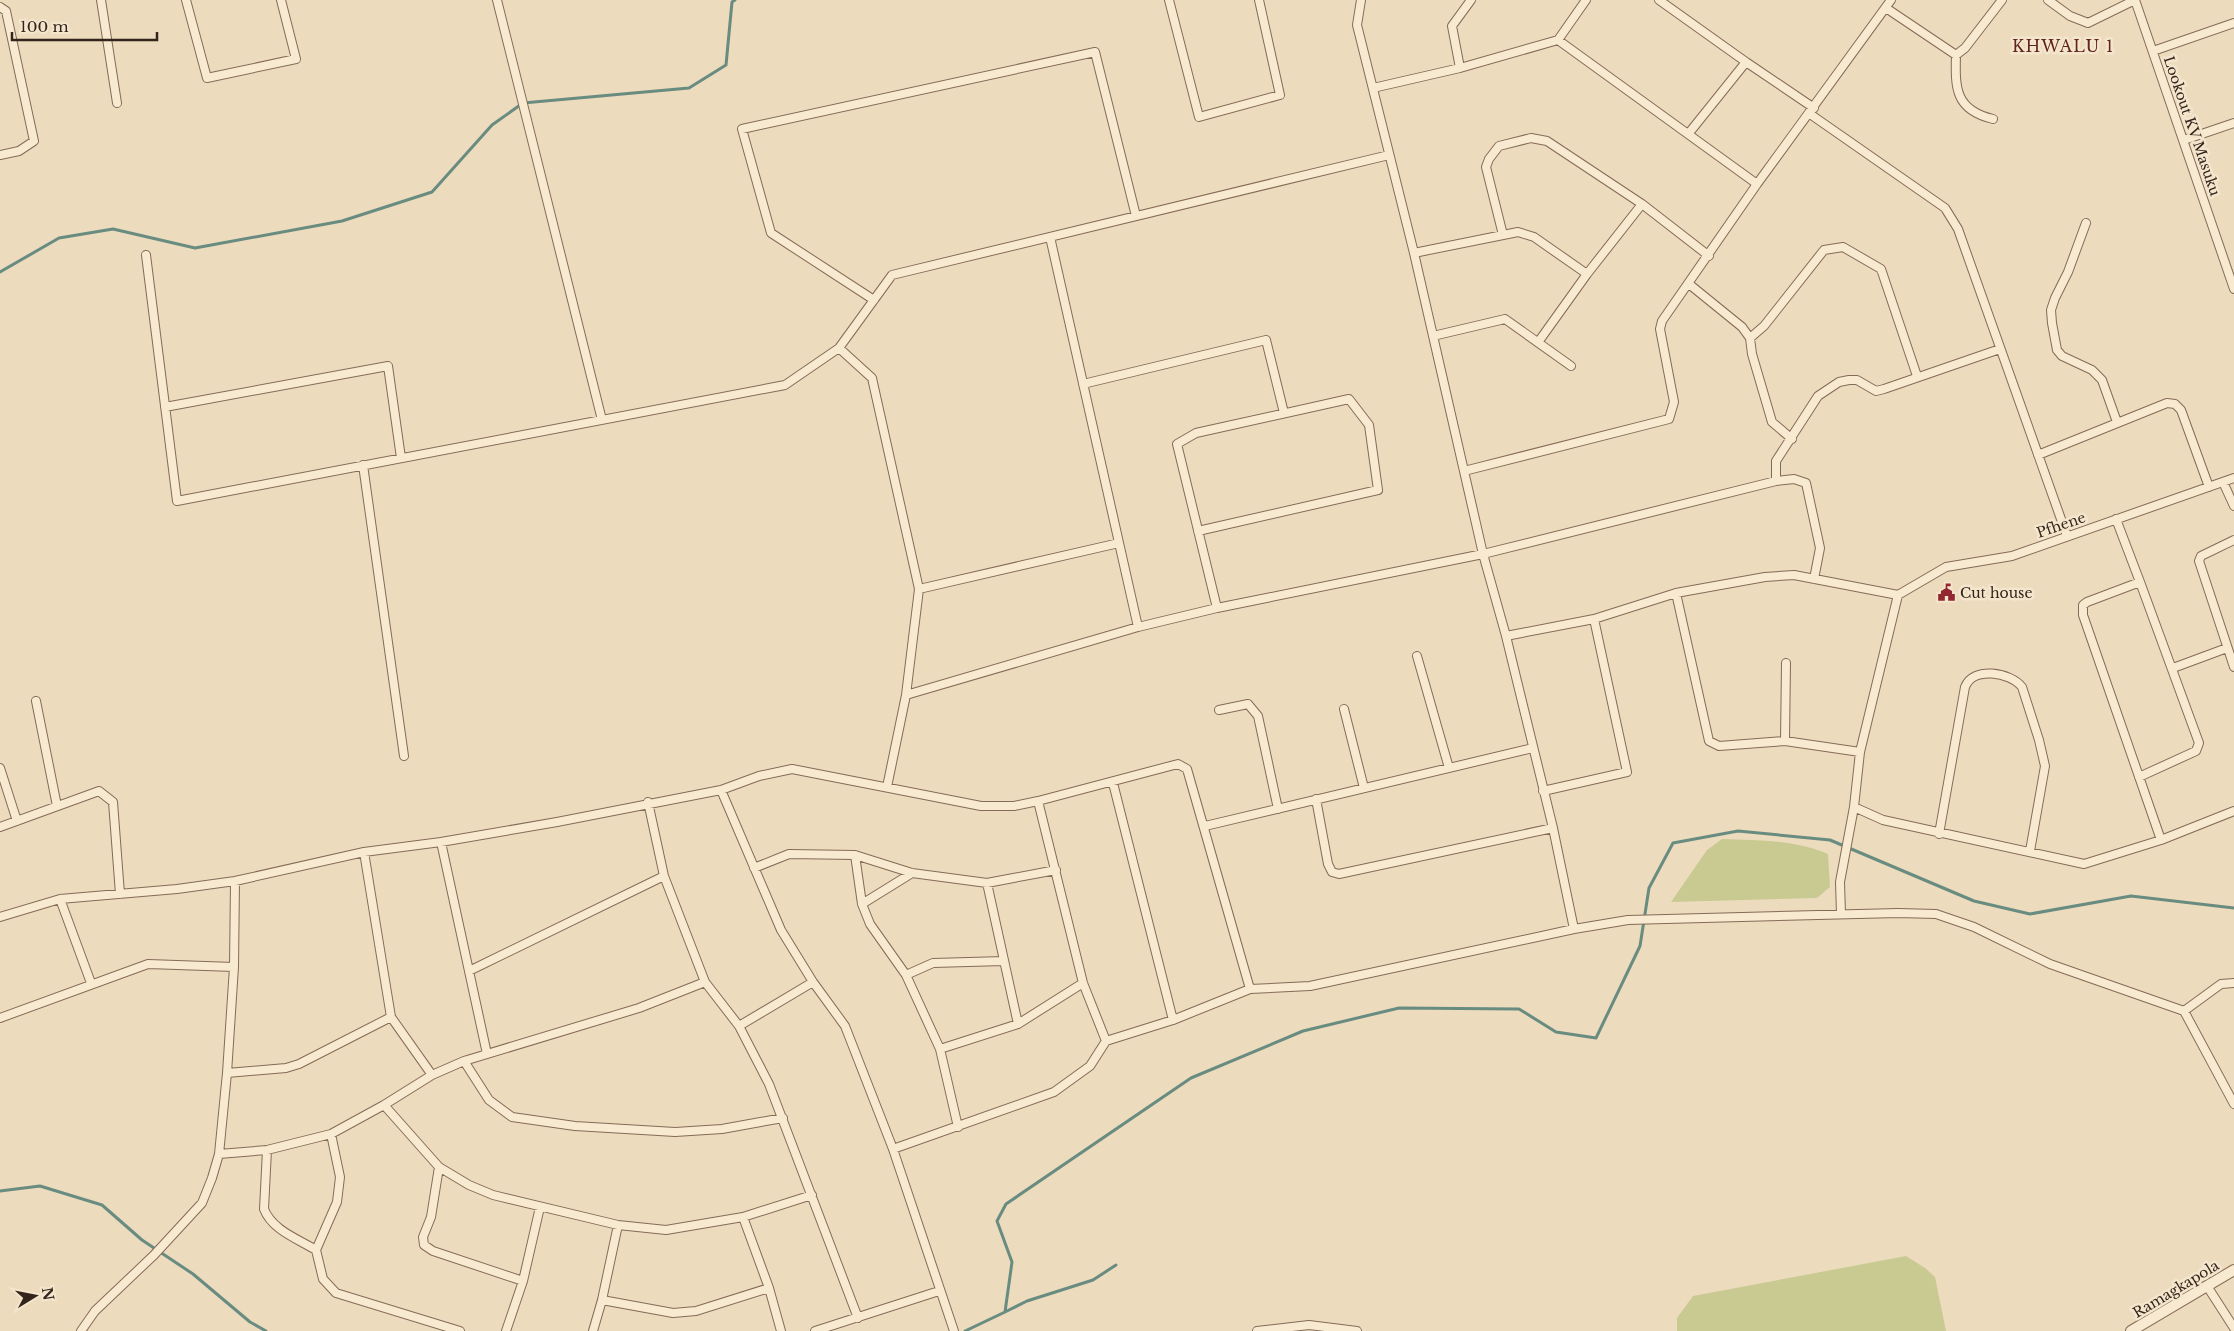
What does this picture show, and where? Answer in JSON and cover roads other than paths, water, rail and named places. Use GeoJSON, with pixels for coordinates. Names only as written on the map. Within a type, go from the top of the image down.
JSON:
{"type":"FeatureCollection","features":[{"type":"Feature","properties":{"kind":"street"},"geometry":{"type":"LineString","coordinates":[[101,0],[116,103]]}},
{"type":"Feature","properties":{"kind":"street"},"geometry":{"type":"LineString","coordinates":[[186,0],[207,78],[296,59],[281,0]]}},
{"type":"Feature","properties":{"kind":"street"},"geometry":{"type":"LineString","coordinates":[[497,0],[602,420]]}},
{"type":"Feature","properties":{"kind":"street"},"geometry":{"type":"LineString","coordinates":[[1169,0],[1199,118],[1280,95],[1259,0]]}},
{"type":"Feature","properties":{"kind":"street"},"geometry":{"type":"LineString","coordinates":[[1360,0],[1357,24],[1414,253],[1483,554],[1506,636],[1542,791],[1553,828],[1574,928]]}},
{"type":"Feature","properties":{"kind":"street"},"geometry":{"type":"LineString","coordinates":[[1460,68],[1452,26],[1471,0]]}},
{"type":"Feature","properties":{"kind":"street"},"geometry":{"type":"LineString","coordinates":[[1373,88],[1460,68],[1558,40],[1586,0]]}},
{"type":"Feature","properties":{"kind":"street"},"geometry":{"type":"LineString","coordinates":[[1659,0],[1945,208],[1958,229],[2067,536]]}},
{"type":"Feature","properties":{"kind":"street"},"geometry":{"type":"LineString","coordinates":[[1464,471],[1669,419],[1674,402],[1660,329],[1662,321],[1709,256],[1757,184],[1892,0]]}},
{"type":"Feature","properties":{"kind":"street"},"geometry":{"type":"LineString","coordinates":[[1956,54],[1965,48],[2002,0]]}},
{"type":"Feature","properties":{"kind":"street"},"geometry":{"type":"LineString","coordinates":[[2048,0],[2070,16],[2088,23],[2135,0]]}},
{"type":"Feature","properties":{"kind":"street","name":"Lookout KV Masuku"},"geometry":{"type":"LineString","coordinates":[[2135,0],[2234,289]]}},
{"type":"Feature","properties":{"kind":"street"},"geometry":{"type":"LineString","coordinates":[[0,7],[6,11],[34,141],[20,151],[0,155]]}},
{"type":"Feature","properties":{"kind":"street"},"geometry":{"type":"LineString","coordinates":[[1886,8],[1956,54]]}},
{"type":"Feature","properties":{"kind":"street"},"geometry":{"type":"LineString","coordinates":[[2153,51],[2234,23]]}},
{"type":"Feature","properties":{"kind":"street"},"geometry":{"type":"LineString","coordinates":[[1558,40],[1757,184]]}},
{"type":"Feature","properties":{"kind":"street"},"geometry":{"type":"LineString","coordinates":[[874,300],[771,233],[742,129],[1095,52],[1136,216]]}},
{"type":"Feature","properties":{"kind":"street"},"geometry":{"type":"LineString","coordinates":[[1956,54],[1955,86],[1966,106],[1978,116],[1993,119]]}},
{"type":"Feature","properties":{"kind":"street"},"geometry":{"type":"LineString","coordinates":[[1689,134],[1746,62]]}},
{"type":"Feature","properties":{"kind":"street"},"geometry":{"type":"LineString","coordinates":[[2184,140],[2234,123]]}},
{"type":"Feature","properties":{"kind":"street"},"geometry":{"type":"LineString","coordinates":[[1503,236],[1486,167],[1493,151],[1499,146],[1531,138],[1548,141],[1642,204],[1709,256]]}},
{"type":"Feature","properties":{"kind":"street"},"geometry":{"type":"LineString","coordinates":[[146,255],[177,501],[785,385],[838,348],[892,275],[1389,155]]}},
{"type":"Feature","properties":{"kind":"street"},"geometry":{"type":"LineString","coordinates":[[1539,341],[1587,274],[1642,204]]}},
{"type":"Feature","properties":{"kind":"street"},"geometry":{"type":"LineString","coordinates":[[2086,223],[2068,272],[2055,298],[2051,310],[2052,323],[2057,350],[2062,356],[2092,370],[2102,380],[2117,422]]}},
{"type":"Feature","properties":{"kind":"street"},"geometry":{"type":"LineString","coordinates":[[1414,253],[1518,232],[1534,237],[1587,274]]}},
{"type":"Feature","properties":{"kind":"street"},"geometry":{"type":"LineString","coordinates":[[1050,237],[1138,627]]}},
{"type":"Feature","properties":{"kind":"street"},"geometry":{"type":"LineString","coordinates":[[1750,338],[1764,326],[1824,250],[1843,247],[1881,269],[1917,376]]}},
{"type":"Feature","properties":{"kind":"street"},"geometry":{"type":"LineString","coordinates":[[1689,284],[1742,326],[1750,338],[1752,354],[1772,422],[1792,439]]}},
{"type":"Feature","properties":{"kind":"street"},"geometry":{"type":"LineString","coordinates":[[1433,336],[1505,319],[1539,341],[1571,366]]}},
{"type":"Feature","properties":{"kind":"street"},"geometry":{"type":"LineString","coordinates":[[1084,384],[1266,340],[1284,413]]}},
{"type":"Feature","properties":{"kind":"street"},"geometry":{"type":"LineString","coordinates":[[838,348],[872,378],[919,589],[906,695],[887,787]]}},
{"type":"Feature","properties":{"kind":"street"},"geometry":{"type":"LineString","coordinates":[[1776,481],[1776,461],[1818,396],[1839,382],[1856,380],[1876,391],[2000,349]]}},
{"type":"Feature","properties":{"kind":"street"},"geometry":{"type":"LineString","coordinates":[[166,406],[388,366],[401,458]]}},
{"type":"Feature","properties":{"kind":"street"},"geometry":{"type":"LineString","coordinates":[[1198,530],[1378,490],[1369,425],[1349,399],[1196,433],[1177,444],[1217,608]]}},
{"type":"Feature","properties":{"kind":"street"},"geometry":{"type":"LineString","coordinates":[[2038,455],[2167,403],[2175,404],[2181,410],[2209,487]]}},
{"type":"Feature","properties":{"kind":"street"},"geometry":{"type":"LineString","coordinates":[[363,466],[404,756]]}},
{"type":"Feature","properties":{"kind":"street","name":"Pfhene"},"geometry":{"type":"LineString","coordinates":[[1898,595],[1946,567],[2012,556],[2234,478]]}},
{"type":"Feature","properties":{"kind":"street"},"geometry":{"type":"LineString","coordinates":[[906,695],[1138,627],[1217,608],[1483,554],[1776,481],[1794,479],[1806,483],[1820,548],[1814,579]]}},
{"type":"Feature","properties":{"kind":"street"},"geometry":{"type":"LineString","coordinates":[[2223,482],[2234,506]]}},
{"type":"Feature","properties":{"kind":"street"},"geometry":{"type":"LineString","coordinates":[[2116,519],[2173,668],[2199,747],[2196,751],[2139,777]]}},
{"type":"Feature","properties":{"kind":"street"},"geometry":{"type":"LineString","coordinates":[[2234,540],[2201,556],[2199,561],[2234,667]]}},
{"type":"Feature","properties":{"kind":"street"},"geometry":{"type":"LineString","coordinates":[[919,589],[1119,543]]}},
{"type":"Feature","properties":{"kind":"street"},"geometry":{"type":"LineString","coordinates":[[1506,636],[1594,619],[1676,593],[1765,577],[1794,575],[1898,595],[1860,752],[1854,807],[1840,882],[1841,914]]}},
{"type":"Feature","properties":{"kind":"street"},"geometry":{"type":"LineString","coordinates":[[2140,582],[2087,602],[2083,609],[2161,840]]}},
{"type":"Feature","properties":{"kind":"street"},"geometry":{"type":"LineString","coordinates":[[1676,593],[1708,741],[1719,746],[1749,746],[1785,741],[1860,752]]}},
{"type":"Feature","properties":{"kind":"street"},"geometry":{"type":"LineString","coordinates":[[1542,791],[1628,772],[1594,619]]}},
{"type":"Feature","properties":{"kind":"street"},"geometry":{"type":"LineString","coordinates":[[2173,668],[2227,648]]}},
{"type":"Feature","properties":{"kind":"street"},"geometry":{"type":"LineString","coordinates":[[1417,656],[1448,768]]}},
{"type":"Feature","properties":{"kind":"street"},"geometry":{"type":"LineString","coordinates":[[1785,741],[1786,663]]}},
{"type":"Feature","properties":{"kind":"street"},"geometry":{"type":"LineString","coordinates":[[1938,834],[1965,687],[1972,676],[1982,673],[2017,681],[2022,687],[2039,740],[2045,766],[2030,851]]}},
{"type":"Feature","properties":{"kind":"street"},"geometry":{"type":"LineString","coordinates":[[36,701],[57,806]]}},
{"type":"Feature","properties":{"kind":"street"},"geometry":{"type":"LineString","coordinates":[[1219,710],[1248,704],[1258,716],[1278,808]]}},
{"type":"Feature","properties":{"kind":"street"},"geometry":{"type":"LineString","coordinates":[[1344,709],[1364,788]]}},
{"type":"Feature","properties":{"kind":"street"},"geometry":{"type":"LineString","coordinates":[[1204,826],[1533,748]]}},
{"type":"Feature","properties":{"kind":"street"},"geometry":{"type":"LineString","coordinates":[[0,917],[60,899],[177,889],[236,881],[364,852],[441,842],[557,822],[648,802],[721,790],[759,776],[792,769],[981,806],[1014,806],[1113,783],[1172,766],[1182,766],[1187,769],[1189,775],[1250,989]]}},
{"type":"Feature","properties":{"kind":"street"},"geometry":{"type":"LineString","coordinates":[[0,768],[17,821]]}},
{"type":"Feature","properties":{"kind":"street"},"geometry":{"type":"LineString","coordinates":[[1113,783],[1173,1020]]}},
{"type":"Feature","properties":{"kind":"street"},"geometry":{"type":"LineString","coordinates":[[721,790],[781,930],[813,982],[845,1026],[893,1149],[939,1291],[954,1331]]}},
{"type":"Feature","properties":{"kind":"street"},"geometry":{"type":"LineString","coordinates":[[0,827],[99,791],[113,802],[120,894]]}},
{"type":"Feature","properties":{"kind":"street"},"geometry":{"type":"LineString","coordinates":[[1316,800],[1328,864],[1332,872],[1339,874],[1553,828]]}},
{"type":"Feature","properties":{"kind":"street"},"geometry":{"type":"LineString","coordinates":[[1038,801],[1083,983],[1106,1040]]}},
{"type":"Feature","properties":{"kind":"street"},"geometry":{"type":"LineString","coordinates":[[648,802],[664,876],[704,982],[739,1026],[769,1084],[858,1318]]}},
{"type":"Feature","properties":{"kind":"street"},"geometry":{"type":"LineString","coordinates":[[1854,807],[1883,820],[1938,834],[2030,851],[2084,864],[2161,840],[2234,811]]}},
{"type":"Feature","properties":{"kind":"street"},"geometry":{"type":"LineString","coordinates":[[441,842],[487,1054]]}},
{"type":"Feature","properties":{"kind":"street"},"geometry":{"type":"LineString","coordinates":[[364,852],[391,1017],[432,1075]]}},
{"type":"Feature","properties":{"kind":"street"},"geometry":{"type":"LineString","coordinates":[[754,868],[789,854],[855,855],[912,873],[987,883],[1056,870]]}},
{"type":"Feature","properties":{"kind":"street"},"geometry":{"type":"LineString","coordinates":[[855,855],[862,904],[870,924],[906,975],[940,1049],[958,1127]]}},
{"type":"Feature","properties":{"kind":"street"},"geometry":{"type":"LineString","coordinates":[[862,904],[912,873]]}},
{"type":"Feature","properties":{"kind":"street"},"geometry":{"type":"LineString","coordinates":[[469,971],[664,876]]}},
{"type":"Feature","properties":{"kind":"street"},"geometry":{"type":"LineString","coordinates":[[81,1331],[95,1311],[154,1255],[170,1234],[202,1203],[212,1178],[219,1154],[227,1073],[234,967],[236,881]]}},
{"type":"Feature","properties":{"kind":"street"},"geometry":{"type":"LineString","coordinates":[[987,883],[1018,1024]]}},
{"type":"Feature","properties":{"kind":"street"},"geometry":{"type":"LineString","coordinates":[[60,899],[91,983]]}},
{"type":"Feature","properties":{"kind":"street"},"geometry":{"type":"LineString","coordinates":[[893,1149],[1054,1092],[1090,1066],[1106,1040],[1173,1020],[1250,989],[1310,986],[1574,928],[1628,920],[1662,918],[1936,914],[1974,927],[2050,964],[2184,1010],[2234,1104]]}},
{"type":"Feature","properties":{"kind":"street"},"geometry":{"type":"LineString","coordinates":[[906,975],[933,963],[1004,962]]}},
{"type":"Feature","properties":{"kind":"street"},"geometry":{"type":"LineString","coordinates":[[0,1018],[91,983],[148,964],[234,967]]}},
{"type":"Feature","properties":{"kind":"street"},"geometry":{"type":"LineString","coordinates":[[219,1154],[267,1150],[331,1134],[384,1105],[432,1075],[464,1061],[639,1008],[704,982]]}},
{"type":"Feature","properties":{"kind":"street"},"geometry":{"type":"LineString","coordinates":[[739,1026],[813,982]]}},
{"type":"Feature","properties":{"kind":"street"},"geometry":{"type":"LineString","coordinates":[[2184,1010],[2220,984],[2234,982]]}},
{"type":"Feature","properties":{"kind":"street"},"geometry":{"type":"LineString","coordinates":[[940,1049],[1018,1024],[1083,983]]}},
{"type":"Feature","properties":{"kind":"street"},"geometry":{"type":"LineString","coordinates":[[227,1073],[286,1068],[299,1064],[391,1017]]}},
{"type":"Feature","properties":{"kind":"street"},"geometry":{"type":"LineString","coordinates":[[464,1061],[488,1100],[512,1117],[575,1126],[675,1132],[722,1128],[783,1118]]}},
{"type":"Feature","properties":{"kind":"street"},"geometry":{"type":"LineString","coordinates":[[384,1105],[439,1166],[469,1185],[493,1195],[618,1225],[666,1230],[743,1217],[812,1195]]}},
{"type":"Feature","properties":{"kind":"street"},"geometry":{"type":"LineString","coordinates":[[331,1134],[340,1177],[337,1202],[316,1250],[323,1279],[336,1293],[460,1331]]}},
{"type":"Feature","properties":{"kind":"street"},"geometry":{"type":"LineString","coordinates":[[267,1150],[264,1209],[266,1216],[272,1224],[316,1250]]}},
{"type":"Feature","properties":{"kind":"street"},"geometry":{"type":"LineString","coordinates":[[439,1166],[431,1217],[423,1237],[424,1245],[433,1251],[523,1282]]}},
{"type":"Feature","properties":{"kind":"street"},"geometry":{"type":"LineString","coordinates":[[506,1331],[523,1282],[540,1207]]}},
{"type":"Feature","properties":{"kind":"street"},"geometry":{"type":"LineString","coordinates":[[743,1217],[769,1288],[781,1331]]}},
{"type":"Feature","properties":{"kind":"street"},"geometry":{"type":"LineString","coordinates":[[593,1331],[602,1300],[618,1225]]}},
{"type":"Feature","properties":{"kind":"street","name":"Ramagkapola"},"geometry":{"type":"LineString","coordinates":[[2131,1331],[2234,1270]]}},
{"type":"Feature","properties":{"kind":"street"},"geometry":{"type":"LineString","coordinates":[[2207,1286],[2234,1328]]}},
{"type":"Feature","properties":{"kind":"street"},"geometry":{"type":"LineString","coordinates":[[602,1300],[673,1314],[696,1311],[769,1288]]}},
{"type":"Feature","properties":{"kind":"street"},"geometry":{"type":"LineString","coordinates":[[815,1331],[939,1291]]}},
{"type":"Feature","properties":{"kind":"street"},"geometry":{"type":"LineString","coordinates":[[1257,1331],[1309,1325],[1357,1331]]}},
{"type":"Feature","properties":{"kind":"waterway"},"geometry":{"type":"LineString","coordinates":[[0,272],[59,238],[113,229],[195,248],[342,221],[432,192],[492,125],[523,103],[689,88],[726,65],[732,2],[735,0]]}},
{"type":"Feature","properties":{"kind":"waterway"},"geometry":{"type":"LineString","coordinates":[[965,1331],[1005,1312],[1012,1262],[997,1221],[1006,1204],[1191,1078],[1303,1031],[1399,1008],[1519,1009],[1556,1032],[1596,1038],[1640,946],[1649,888],[1673,843],[1738,831],[1830,840],[1974,901],[2030,914],[2131,896],[2234,908]]}},
{"type":"Feature","properties":{"kind":"waterway"},"geometry":{"type":"LineString","coordinates":[[0,1191],[40,1186],[102,1205],[142,1240],[193,1274],[250,1322],[266,1331]]}},
{"type":"Feature","properties":{"kind":"waterway"},"geometry":{"type":"LineString","coordinates":[[1005,1312],[1027,1301],[1093,1280],[1116,1265]]}},
{"type":"Feature","properties":{"kind":"place","name":"Cut house"},"geometry":{"type":"Point","coordinates":[1946,593]}},
{"type":"Feature","properties":{"kind":"district","name":"KHWALU 1"},"geometry":{"type":"Point","coordinates":[2063,46]}}]}
